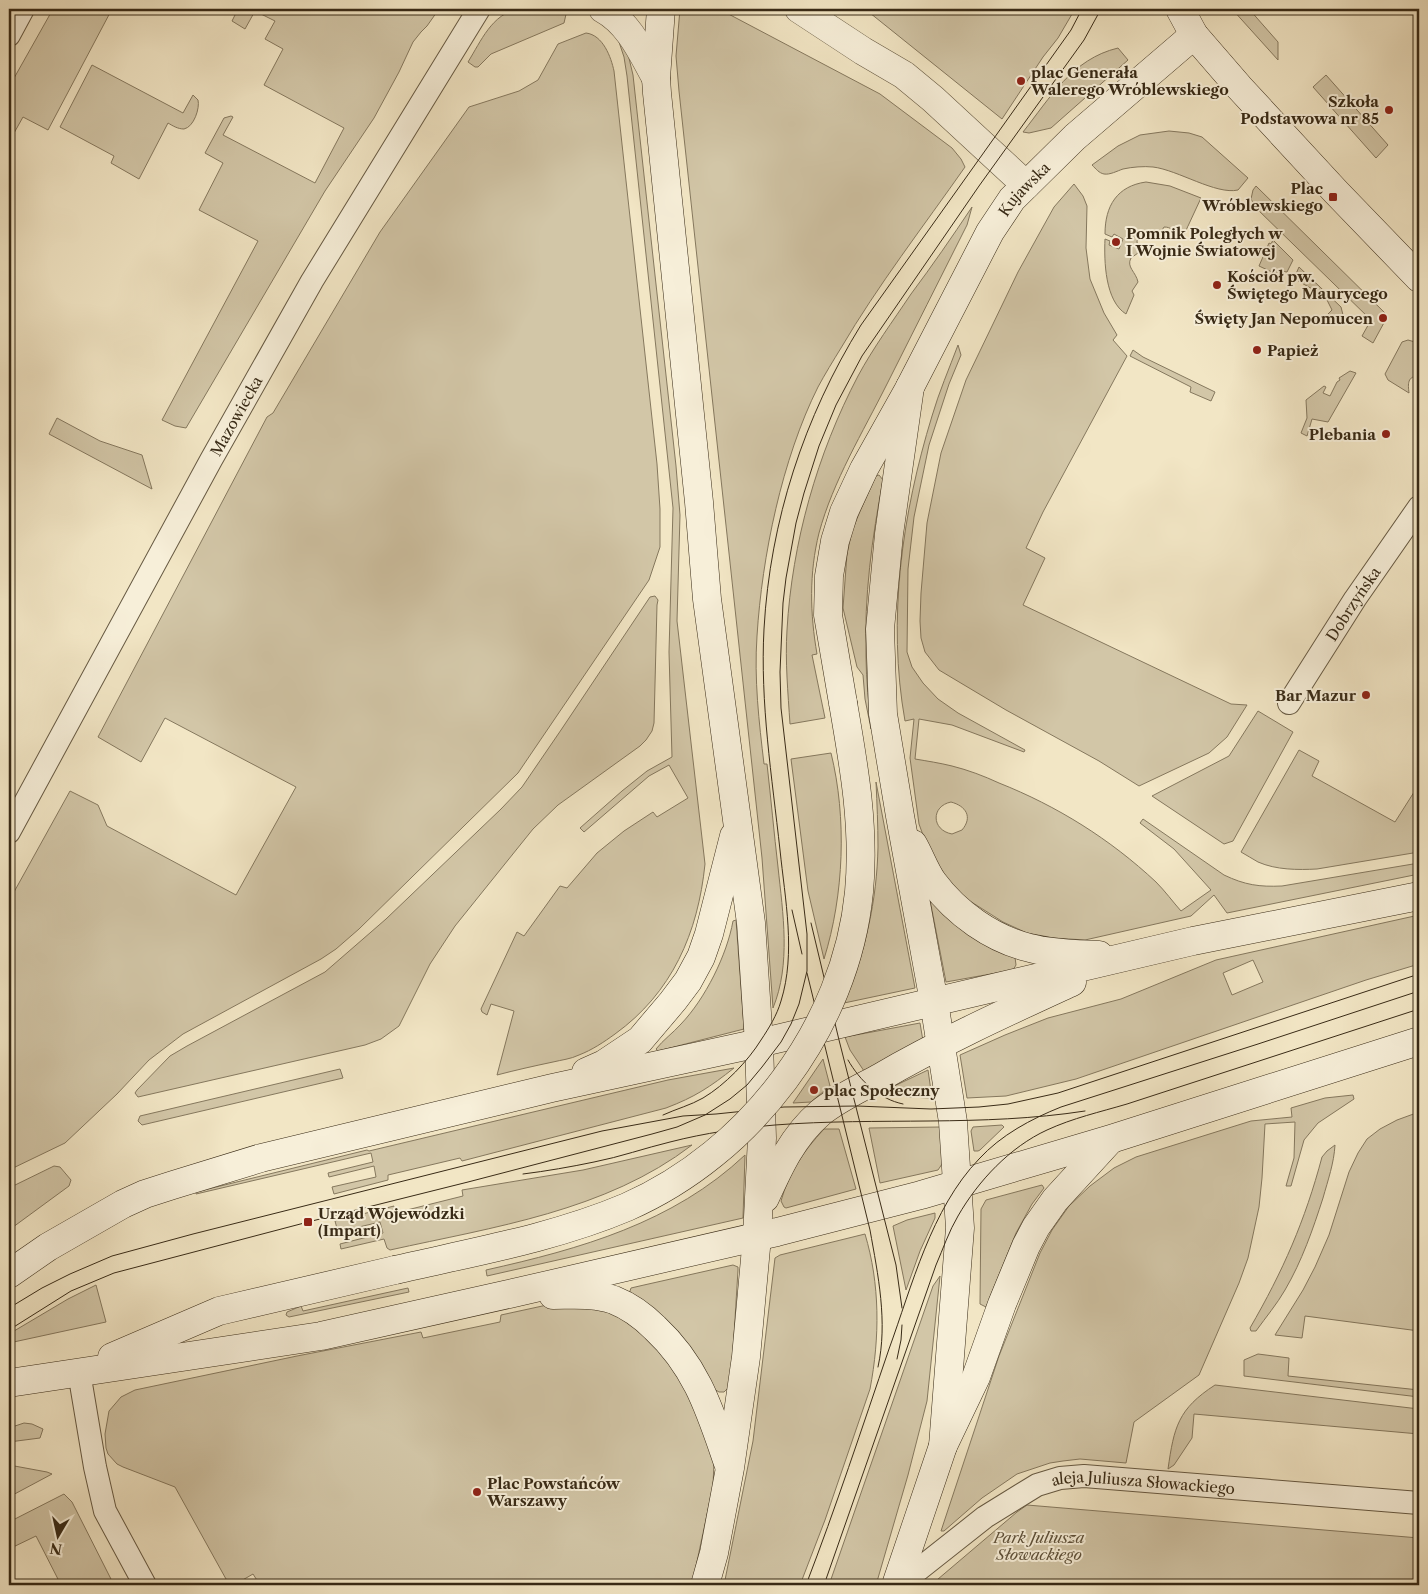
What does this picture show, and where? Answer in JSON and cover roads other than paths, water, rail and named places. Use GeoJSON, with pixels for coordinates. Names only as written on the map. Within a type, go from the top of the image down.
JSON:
{"type":"FeatureCollection","features":[{"type":"Feature","properties":{"kind":"main road"},"geometry":{"type":"LineString","coordinates":[[603,9],[630,32],[656,78]]}},
{"type":"Feature","properties":{"kind":"main road"},"geometry":{"type":"LineString","coordinates":[[661,9],[656,78],[707,598],[751,923],[760,1043],[762,1138],[758,1225],[746,1357],[730,1468],[714,1553],[705,1585]]}},
{"type":"Feature","properties":{"kind":"main road"},"geometry":{"type":"LineString","coordinates":[[799,9],[904,75],[933,99],[1026,185]]}},
{"type":"Feature","properties":{"kind":"main road"},"geometry":{"type":"LineString","coordinates":[[1159,9],[1194,35]]}},
{"type":"Feature","properties":{"kind":"main road"},"geometry":{"type":"LineString","coordinates":[[1180,9],[1194,35],[1245,94],[1419,278]]}},
{"type":"Feature","properties":{"kind":"main road","name":"Kujawska"},"geometry":{"type":"LineString","coordinates":[[79,1372],[219,1311],[540,1236],[582,1224],[627,1207],[654,1194],[694,1169],[753,1118],[771,1097],[799,1058],[818,1026],[836,985],[846,955],[856,914],[859,892],[861,853],[855,770],[830,631],[828,604],[829,576],[835,542],[844,512],[864,469],[910,387],[990,232],[1012,199],[1075,137],[1194,35]]}},
{"type":"Feature","properties":{"kind":"main road"},"geometry":{"type":"LineString","coordinates":[[910,387],[889,534],[880,629],[883,714],[934,1002],[953,1122],[958,1185],[960,1228],[943,1446]]}},
{"type":"Feature","properties":{"kind":"main road"},"geometry":{"type":"LineString","coordinates":[[901,821],[932,881],[957,909],[980,926],[1016,944],[1032,949],[1128,957]]}},
{"type":"Feature","properties":{"kind":"main road"},"geometry":{"type":"LineString","coordinates":[[552,1088],[604,1064],[640,1040],[688,981],[701,957],[709,934],[737,822]]}},
{"type":"Feature","properties":{"kind":"main road"},"geometry":{"type":"LineString","coordinates":[[9,1274],[48,1247],[123,1204],[173,1184],[261,1158],[552,1088],[760,1043],[1193,941],[1419,896]]}},
{"type":"Feature","properties":{"kind":"main road"},"geometry":{"type":"LineString","coordinates":[[758,1225],[779,1166],[795,1140],[820,1113],[940,1043],[1128,957]]}},
{"type":"Feature","properties":{"kind":"main road"},"geometry":{"type":"LineString","coordinates":[[9,1383],[321,1336],[509,1294],[758,1225],[865,1210],[958,1185],[1111,1139],[1419,1041]]}},
{"type":"Feature","properties":{"kind":"main road"},"geometry":{"type":"LineString","coordinates":[[897,1585],[943,1446],[976,1377],[1002,1304],[1026,1246],[1036,1227],[1055,1200],[1111,1139]]}},
{"type":"Feature","properties":{"kind":"main road"},"geometry":{"type":"LineString","coordinates":[[509,1294],[601,1297],[622,1304],[642,1316],[668,1340],[682,1357],[697,1381],[730,1468]]}},
{"type":"Feature","properties":{"kind":"street"},"geometry":{"type":"LineString","coordinates":[[9,35],[23,9]]}},
{"type":"Feature","properties":{"kind":"street","name":"Mazowiecka"},"geometry":{"type":"LineString","coordinates":[[9,832],[211,460],[307,289],[479,9]]}},
{"type":"Feature","properties":{"kind":"street","name":"Dobrzyńska"},"geometry":{"type":"LineString","coordinates":[[1289,703],[1355,599],[1419,507]]}},
{"type":"Feature","properties":{"kind":"street"},"geometry":{"type":"LineString","coordinates":[[79,1372],[95,1467],[105,1511],[145,1585]]}},
{"type":"Feature","properties":{"kind":"street","name":"aleja Juliusza Słowackiego"},"geometry":{"type":"LineString","coordinates":[[897,1585],[943,1551],[985,1516],[1037,1485],[1060,1478],[1084,1476],[1419,1503]]}},
{"type":"Feature","properties":{"kind":"tram line"},"geometry":{"type":"LineString","coordinates":[[663,1115],[703,1098],[720,1086],[743,1064],[756,1048],[773,1021],[785,983],[788,964],[788,926],[765,712],[764,629],[774,549],[782,510],[793,471],[807,433],[823,396],[861,325],[1071,30],[1082,9]]}},
{"type":"Feature","properties":{"kind":"tram line"},"geometry":{"type":"LineString","coordinates":[[9,1330],[71,1291],[114,1273],[677,1127],[705,1115],[730,1099],[747,1085],[762,1067],[781,1042],[791,1024],[799,1004],[807,971],[807,934],[781,708],[780,672],[786,578],[796,523],[819,446],[836,405],[862,356],[979,186],[1084,40],[1101,9]]}},
{"type":"Feature","properties":{"kind":"tram line"},"geometry":{"type":"LineString","coordinates":[[792,910],[802,954]]}},
{"type":"Feature","properties":{"kind":"tram line"},"geometry":{"type":"LineString","coordinates":[[811,923],[896,1265],[902,1308]]}},
{"type":"Feature","properties":{"kind":"tram line"},"geometry":{"type":"LineString","coordinates":[[807,973],[870,1230],[881,1298],[882,1333],[878,1367]]}},
{"type":"Feature","properties":{"kind":"tram line"},"geometry":{"type":"LineString","coordinates":[[9,1308],[42,1288],[112,1256],[602,1131],[683,1116],[784,1107],[857,1106],[931,1109],[1008,1104],[1058,1093],[1419,974]]}},
{"type":"Feature","properties":{"kind":"tram line"},"geometry":{"type":"LineString","coordinates":[[806,1585],[915,1274],[935,1224],[962,1179],[988,1150],[1017,1128],[1061,1107],[1419,991]]}},
{"type":"Feature","properties":{"kind":"tram line"},"geometry":{"type":"LineString","coordinates":[[824,1585],[936,1265],[958,1216],[975,1190],[996,1166],[1033,1137],[1067,1122],[1419,1009]]}},
{"type":"Feature","properties":{"kind":"tram line"},"geometry":{"type":"LineString","coordinates":[[848,1060],[858,1075],[871,1088],[886,1098],[903,1104]]}},
{"type":"Feature","properties":{"kind":"tram line"},"geometry":{"type":"LineString","coordinates":[[523,1174],[613,1158],[709,1133],[775,1125],[1008,1119],[1085,1111]]}},
{"type":"Feature","properties":{"kind":"tram line"},"geometry":{"type":"LineString","coordinates":[[897,1359],[902,1325]]}},
{"type":"Feature","properties":{"kind":"place","name":"plac Generała Walerego Wróblewskiego"},"geometry":{"type":"Point","coordinates":[1021,81]}},
{"type":"Feature","properties":{"kind":"place","name":"Szkoła Podstawowa nr 85"},"geometry":{"type":"Point","coordinates":[1389,110]}},
{"type":"Feature","properties":{"kind":"place","name":"Plac Wróblewskiego"},"geometry":{"type":"Point","coordinates":[1333,197]}},
{"type":"Feature","properties":{"kind":"place","name":"Pomnik Poległych w I Wojnie Światowej"},"geometry":{"type":"Point","coordinates":[1116,242]}},
{"type":"Feature","properties":{"kind":"place","name":"Kościół pw. Świętego Maurycego"},"geometry":{"type":"Point","coordinates":[1217,285]}},
{"type":"Feature","properties":{"kind":"place","name":"Święty Jan Nepomucen"},"geometry":{"type":"Point","coordinates":[1383,318]}},
{"type":"Feature","properties":{"kind":"place","name":"Papież"},"geometry":{"type":"Point","coordinates":[1257,350]}},
{"type":"Feature","properties":{"kind":"place","name":"Plebania"},"geometry":{"type":"Point","coordinates":[1386,434]}},
{"type":"Feature","properties":{"kind":"place","name":"Bar Mazur"},"geometry":{"type":"Point","coordinates":[1366,695]}},
{"type":"Feature","properties":{"kind":"place","name":"plac Społeczny"},"geometry":{"type":"Point","coordinates":[814,1090]}},
{"type":"Feature","properties":{"kind":"place","name":"Urząd Wojewódzki (Impart)"},"geometry":{"type":"Point","coordinates":[308,1222]}},
{"type":"Feature","properties":{"kind":"place","name":"Plac Powstańców Warszawy"},"geometry":{"type":"Point","coordinates":[477,1492]}},
{"type":"Feature","properties":{"kind":"park label","name":"Park Juliusza Słowackiego"},"geometry":{"type":"Point","coordinates":[1039,1546]}}]}
